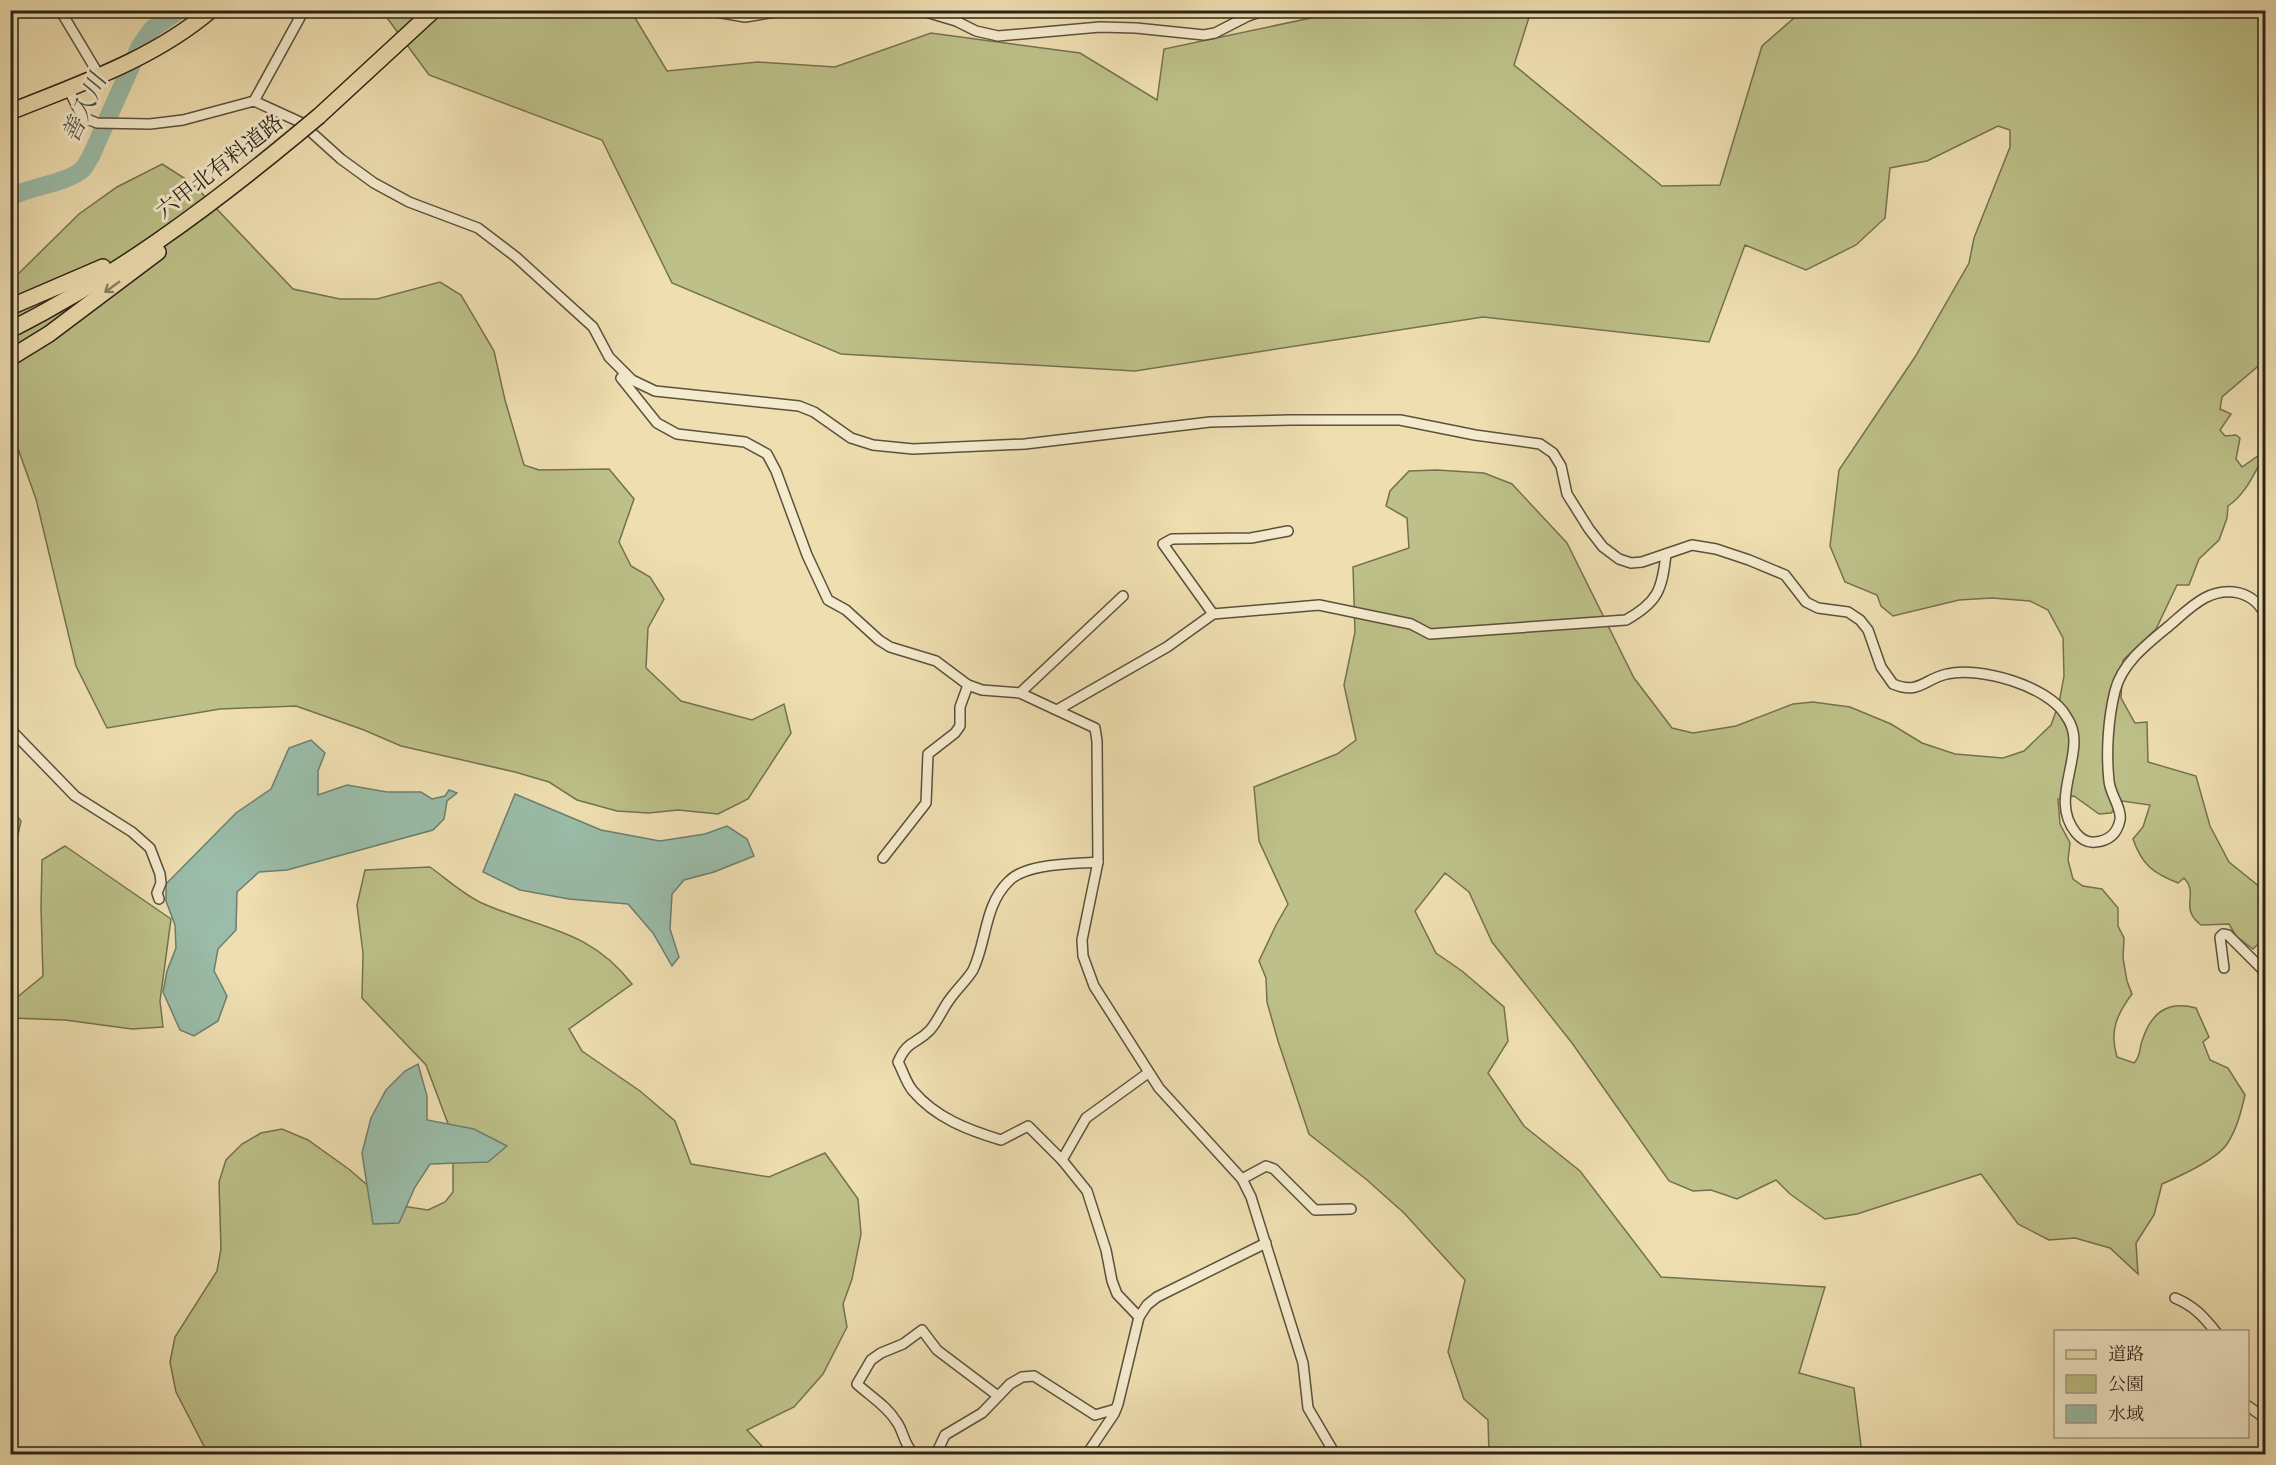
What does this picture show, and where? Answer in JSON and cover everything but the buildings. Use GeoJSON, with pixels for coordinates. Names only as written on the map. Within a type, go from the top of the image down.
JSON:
{"type":"FeatureCollection","features":[{"type":"Feature","properties":{"kind":"main road"},"geometry":{"type":"LineString","coordinates":[[10,112],[146,53],[172,39],[211,10]]}},
{"type":"Feature","properties":{"kind":"main road","name":"六甲北有料道路"},"geometry":{"type":"LineString","coordinates":[[10,330],[42,314],[160,240],[254,170],[319,116],[435,10]]}},
{"type":"Feature","properties":{"kind":"main road"},"geometry":{"type":"LineString","coordinates":[[10,358],[49,334],[133,272],[218,205],[254,170]]}},
{"type":"Feature","properties":{"kind":"main road"},"geometry":{"type":"LineString","coordinates":[[10,307],[47,293],[160,240]]}},
{"type":"Feature","properties":{"kind":"street"},"geometry":{"type":"LineString","coordinates":[[60,10],[99,75]]}},
{"type":"Feature","properties":{"kind":"street"},"geometry":{"type":"LineString","coordinates":[[254,101],[304,10]]}},
{"type":"Feature","properties":{"kind":"street"},"geometry":{"type":"LineString","coordinates":[[705,10],[744,17],[788,10]]}},
{"type":"Feature","properties":{"kind":"street"},"geometry":{"type":"LineString","coordinates":[[919,10],[956,21],[976,31],[998,36],[1048,30],[1093,30],[1101,27],[1203,35],[1215,33],[1265,10]]}},
{"type":"Feature","properties":{"kind":"street"},"geometry":{"type":"LineString","coordinates":[[68,88],[82,117],[97,123],[150,124],[183,120],[254,101],[300,122],[341,159],[374,183],[409,202],[478,228],[524,264],[594,327],[609,357],[632,380],[655,391],[800,406],[814,412],[851,438],[873,445],[913,449],[1025,444],[1210,422],[1400,420],[1475,435],[1540,444],[1553,453],[1561,466],[1567,494],[1603,547],[1619,559],[1631,563],[1642,562],[1692,545],[1716,549],[1785,575],[1806,602],[1818,608],[1848,612],[1860,620],[1869,630],[1884,673],[1893,684],[1912,689],[1946,674],[1967,673],[2027,685],[2051,699],[2066,714],[2074,739],[2064,809],[2073,829],[2089,842],[2108,840],[2117,831],[2120,818],[2109,784],[2108,763],[2114,692],[2120,674],[2155,638],[2210,594],[2221,592],[2243,594],[2257,603],[2265,616]]}},
{"type":"Feature","properties":{"kind":"street"},"geometry":{"type":"LineString","coordinates":[[625,373],[621,378],[657,423],[677,434],[745,442],[767,454],[807,555],[828,600],[846,610],[890,647],[936,661],[968,685],[982,690],[1020,693],[1095,728],[1098,862],[1082,940],[1083,956],[1094,986],[1148,1073],[1242,1179],[1251,1197],[1303,1364],[1308,1407],[1335,1455]]}},
{"type":"Feature","properties":{"kind":"street"},"geometry":{"type":"LineString","coordinates":[[1213,614],[1163,544],[1172,539],[1251,538],[1288,531]]}},
{"type":"Feature","properties":{"kind":"street"},"geometry":{"type":"LineString","coordinates":[[1057,711],[1167,647],[1213,614],[1319,605],[1411,624],[1430,634],[1626,620],[1642,611],[1656,598],[1663,581],[1666,554]]}},
{"type":"Feature","properties":{"kind":"street"},"geometry":{"type":"LineString","coordinates":[[1020,693],[1124,596]]}},
{"type":"Feature","properties":{"kind":"street"},"geometry":{"type":"LineString","coordinates":[[884,858],[926,803],[928,754],[955,733],[960,726],[960,707],[968,685]]}},
{"type":"Feature","properties":{"kind":"street"},"geometry":{"type":"LineString","coordinates":[[10,729],[75,796],[132,832],[150,848],[160,874],[161,883],[157,893],[159,899]]}},
{"type":"Feature","properties":{"kind":"street"},"geometry":{"type":"LineString","coordinates":[[1098,862],[1034,868],[1009,880],[987,917],[979,953],[972,971],[950,998],[930,1030],[904,1048],[898,1062],[911,1089],[936,1113],[969,1131],[1001,1140],[1028,1126],[1062,1160],[1087,1191],[1117,1294],[1139,1317]]}},
{"type":"Feature","properties":{"kind":"street"},"geometry":{"type":"LineString","coordinates":[[2224,968],[2220,937],[2228,934],[2265,973]]}},
{"type":"Feature","properties":{"kind":"street"},"geometry":{"type":"LineString","coordinates":[[1062,1160],[1086,1118],[1148,1073]]}},
{"type":"Feature","properties":{"kind":"street"},"geometry":{"type":"LineString","coordinates":[[1242,1179],[1266,1166],[1274,1169],[1315,1210],[1351,1209]]}},
{"type":"Feature","properties":{"kind":"street"},"geometry":{"type":"LineString","coordinates":[[1087,1455],[1116,1409],[1139,1317],[1147,1305],[1157,1297],[1266,1243]]}},
{"type":"Feature","properties":{"kind":"street"},"geometry":{"type":"LineString","coordinates":[[2175,1298],[2191,1305],[2201,1313],[2214,1330]]}},
{"type":"Feature","properties":{"kind":"street"},"geometry":{"type":"LineString","coordinates":[[914,1455],[906,1445],[899,1424],[892,1414],[857,1384],[871,1360],[903,1344],[922,1330],[938,1350],[998,1396]]}},
{"type":"Feature","properties":{"kind":"street"},"geometry":{"type":"LineString","coordinates":[[936,1455],[945,1436],[982,1413],[1010,1384],[1022,1377],[1034,1376],[1095,1415],[1116,1409]]}},
{"type":"Feature","properties":{"kind":"street"},"geometry":{"type":"LineString","coordinates":[[2249,1407],[2265,1419]]}},
{"type":"Feature","properties":{"kind":"green space"},"geometry":{"type":"Polygon","coordinates":[[[382,11],[631,11],[667,71],[758,62],[835,67],[931,33],[1080,53],[1157,100],[1164,49],[1344,11],[1531,11],[1514,65],[1662,186],[1720,185],[1762,46],[1802,11],[2262,11],[2266,16],[2265,364],[2263,362],[2222,397],[2220,409],[2231,414],[2220,430],[2225,436],[2236,435],[2240,438],[2236,459],[2242,467],[2265,451],[2265,454],[2245,489],[2228,506],[2227,518],[2219,540],[2199,559],[2189,585],[2177,585],[2156,629],[2123,660],[2121,698],[2135,723],[2147,722],[2148,762],[2196,776],[2210,826],[2229,862],[2261,888],[2265,906],[2265,937],[2253,949],[2236,936],[2229,924],[2201,925],[2194,919],[2190,907],[2190,890],[2184,878],[2178,883],[2155,872],[2140,855],[2133,839],[2143,827],[2150,805],[2122,801],[2111,813],[2099,814],[2074,796],[2058,799],[2060,824],[2070,843],[2068,860],[2073,879],[2083,886],[2102,889],[2118,908],[2118,926],[2124,938],[2123,958],[2132,994],[2122,1009],[2114,1031],[2117,1057],[2134,1063],[2150,1023],[2162,1011],[2177,1006],[2196,1008],[2209,1037],[2203,1042],[2210,1060],[2228,1068],[2245,1095],[2236,1126],[2227,1144],[2206,1162],[2162,1184],[2154,1215],[2136,1243],[2138,1274],[2110,1248],[2075,1238],[2049,1240],[2018,1224],[1981,1174],[1857,1214],[1825,1219],[1790,1194],[1776,1180],[1737,1199],[1711,1190],[1693,1191],[1669,1181],[1572,1043],[1492,942],[1469,892],[1445,873],[1415,911],[1436,953],[1462,971],[1504,1007],[1508,1041],[1488,1073],[1524,1126],[1580,1171],[1661,1277],[1825,1287],[1799,1373],[1854,1388],[1862,1454],[1489,1454],[1488,1420],[1464,1399],[1448,1352],[1465,1280],[1404,1213],[1309,1134],[1267,1002],[1266,978],[1259,961],[1288,904],[1259,841],[1254,787],[1337,754],[1356,740],[1344,685],[1355,632],[1353,567],[1409,548],[1407,518],[1386,506],[1390,491],[1409,471],[1484,473],[1512,484],[1567,543],[1634,678],[1672,728],[1693,733],[1736,726],[1793,704],[1813,702],[1850,707],[1891,724],[1922,743],[1955,754],[2003,758],[2024,751],[2051,725],[2059,703],[2064,676],[2063,638],[2048,610],[2030,601],[1992,598],[1959,600],[1893,616],[1881,606],[1877,595],[1845,582],[1830,546],[1839,470],[1915,357],[1969,263],[1974,238],[2010,147],[2010,130],[1998,126],[1927,161],[1890,168],[1885,218],[1856,245],[1806,270],[1745,245],[1709,342],[1483,317],[1135,371],[841,354],[672,283],[602,140],[429,75],[382,11]]]}},
{"type":"Feature","properties":{"kind":"green space"},"geometry":{"type":"Polygon","coordinates":[[[162,164],[192,183],[293,289],[340,299],[377,299],[440,282],[461,295],[494,351],[505,400],[524,465],[539,470],[609,469],[634,499],[619,542],[631,566],[650,577],[664,599],[648,628],[646,668],[681,701],[752,720],[784,704],[791,733],[748,799],[718,814],[678,810],[649,813],[617,811],[577,800],[549,782],[401,746],[296,706],[220,709],[107,728],[76,666],[36,499],[11,429],[11,281],[79,214],[117,187],[162,164]]]}},
{"type":"Feature","properties":{"kind":"green space"},"geometry":{"type":"Polygon","coordinates":[[[11,809],[21,821],[12,861],[16,893],[11,912],[11,809]]]}},
{"type":"Feature","properties":{"kind":"green space"},"geometry":{"type":"Polygon","coordinates":[[[65,846],[171,919],[160,1001],[163,1027],[132,1029],[65,1020],[11,1018],[11,1000],[43,976],[42,860],[65,846]]]}},
{"type":"Feature","properties":{"kind":"green space"},"geometry":{"type":"Polygon","coordinates":[[[430,867],[477,901],[582,941],[616,966],[632,984],[569,1029],[582,1051],[640,1091],[675,1121],[691,1164],[769,1177],[825,1153],[858,1199],[861,1234],[852,1279],[843,1304],[847,1327],[823,1374],[794,1407],[747,1430],[769,1454],[208,1454],[176,1392],[170,1362],[175,1337],[217,1271],[221,1249],[219,1182],[226,1160],[242,1144],[261,1133],[282,1129],[308,1140],[350,1170],[389,1204],[428,1210],[445,1202],[453,1192],[453,1137],[426,1065],[362,998],[363,953],[357,905],[365,870],[430,867]]]}},
{"type":"Feature","properties":{"kind":"water"},"geometry":{"type":"Polygon","coordinates":[[[311,740],[325,753],[318,771],[318,795],[347,785],[387,792],[421,792],[432,799],[445,796],[449,790],[457,793],[447,801],[444,819],[433,830],[287,870],[259,872],[237,892],[236,930],[218,949],[214,971],[227,996],[218,1021],[194,1036],[180,1030],[163,992],[167,971],[176,948],[175,925],[166,901],[166,884],[236,813],[271,789],[289,748],[311,740]]]}},
{"type":"Feature","properties":{"kind":"water"},"geometry":{"type":"Polygon","coordinates":[[[515,794],[601,830],[660,841],[705,834],[727,826],[747,839],[754,856],[714,872],[684,880],[672,894],[670,929],[679,957],[672,966],[653,933],[628,904],[569,899],[520,890],[483,872],[515,794]]]}},
{"type":"Feature","properties":{"kind":"water"},"geometry":{"type":"Polygon","coordinates":[[[418,1064],[427,1096],[427,1120],[474,1129],[507,1146],[488,1162],[430,1164],[415,1187],[399,1223],[373,1224],[362,1153],[371,1118],[386,1090],[405,1071],[418,1064]]]}},
{"type":"Feature","properties":{"kind":"waterway","name":"善入川"},"geometry":{"type":"LineString","coordinates":[[10,197],[72,176],[83,169],[140,46],[152,29],[180,10]]}}]}
